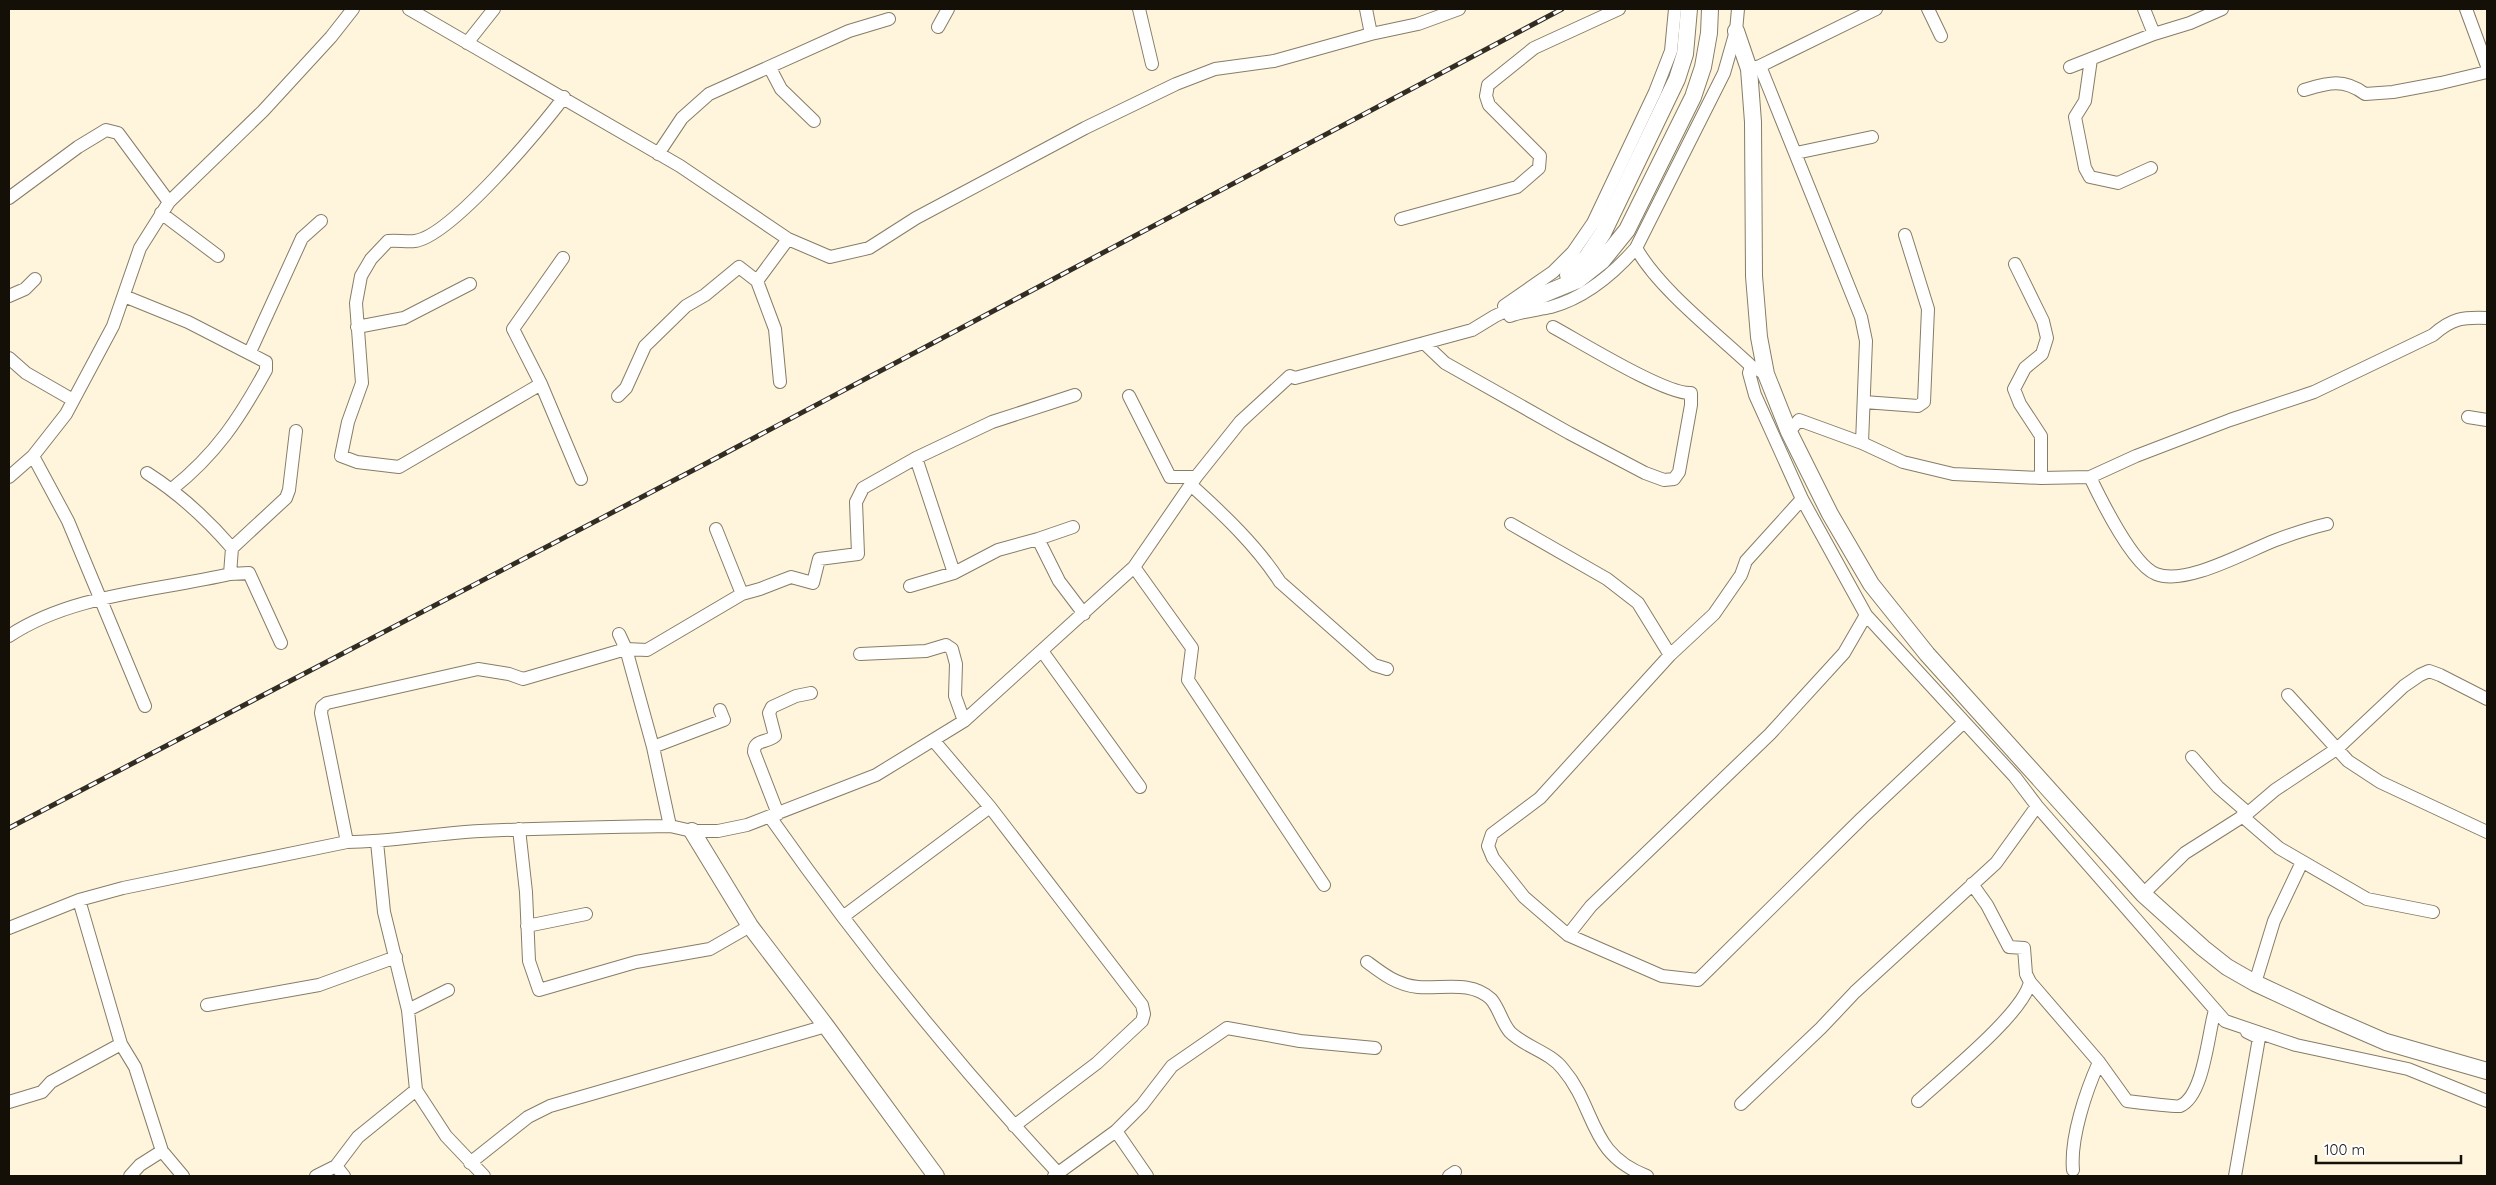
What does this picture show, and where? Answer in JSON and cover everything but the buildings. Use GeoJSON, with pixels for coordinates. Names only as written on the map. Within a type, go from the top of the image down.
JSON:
{"type":"FeatureCollection","features":[{"type":"Feature","properties":{"kind":"main road"},"geometry":{"type":"LineString","coordinates":[[1539,296],[1570,274],[1587,257],[1610,219],[1677,80],[1685,54],[1689,9]]}},
{"type":"Feature","properties":{"kind":"main road"},"geometry":{"type":"LineString","coordinates":[[1539,296],[1578,280],[1602,261],[1627,230],[1692,96],[1703,66],[1709,33],[1710,9]]}},
{"type":"Feature","properties":{"kind":"main road"},"geometry":{"type":"LineString","coordinates":[[1736,31],[1755,68],[1753,122],[1754,276],[1759,337],[1766,374],[1789,432],[1830,514],[1871,584],[1896,616],[2143,894],[2209,953],[2255,983],[2386,1042],[2487,1071]]}},
{"type":"Feature","properties":{"kind":"main road"},"geometry":{"type":"LineString","coordinates":[[692,831],[750,926],[936,1176]]}},
{"type":"Feature","properties":{"kind":"street"},"geometry":{"type":"LineString","coordinates":[[9,477],[33,456],[54,432],[73,400],[113,326],[140,248],[168,202],[263,111],[331,37],[353,9]]}},
{"type":"Feature","properties":{"kind":"street"},"geometry":{"type":"LineString","coordinates":[[409,9],[564,97],[658,154],[788,239],[830,257],[870,248],[916,218],[1085,128],[1176,84],[1215,69],[1274,61],[1371,34],[1418,24],[1458,9]]}},
{"type":"Feature","properties":{"kind":"street"},"geometry":{"type":"LineString","coordinates":[[467,43],[494,9]]}},
{"type":"Feature","properties":{"kind":"street"},"geometry":{"type":"LineString","coordinates":[[938,27],[948,9]]}},
{"type":"Feature","properties":{"kind":"street"},"geometry":{"type":"LineString","coordinates":[[1139,9],[1152,64]]}},
{"type":"Feature","properties":{"kind":"street"},"geometry":{"type":"LineString","coordinates":[[1366,9],[1371,34]]}},
{"type":"Feature","properties":{"kind":"street"},"geometry":{"type":"LineString","coordinates":[[1401,219],[1517,187],[1539,168],[1540,156],[1489,105],[1486,96],[1488,85],[1534,48],[1619,9]]}},
{"type":"Feature","properties":{"kind":"street"},"geometry":{"type":"LineString","coordinates":[[1472,330],[1553,272],[1573,252],[1593,223],[1655,92],[1671,51],[1675,9]]}},
{"type":"Feature","properties":{"kind":"street"},"geometry":{"type":"LineString","coordinates":[[9,928],[79,900],[152,881],[347,842],[377,842],[427,834],[519,829],[670,826],[692,831],[734,828],[774,815],[876,775],[934,742],[964,721],[1134,567],[1194,481],[1240,422],[1290,376],[1295,378],[1472,330],[1516,314],[1553,306],[1584,292],[1619,267],[1636,248],[1724,73],[1736,31],[1738,9]]}},
{"type":"Feature","properties":{"kind":"street"},"geometry":{"type":"LineString","coordinates":[[1862,443],[1866,341],[1861,317],[1796,153],[1755,68],[1876,9]]}},
{"type":"Feature","properties":{"kind":"street"},"geometry":{"type":"LineString","coordinates":[[1928,9],[1941,36]]}},
{"type":"Feature","properties":{"kind":"street"},"geometry":{"type":"LineString","coordinates":[[2144,9],[2154,34]]}},
{"type":"Feature","properties":{"kind":"street"},"geometry":{"type":"LineString","coordinates":[[2070,68],[2222,9]]}},
{"type":"Feature","properties":{"kind":"street"},"geometry":{"type":"LineString","coordinates":[[2466,9],[2482,40],[2487,66]]}},
{"type":"Feature","properties":{"kind":"street"},"geometry":{"type":"LineString","coordinates":[[658,154],[682,118],[709,94],[849,31],[889,19]]}},
{"type":"Feature","properties":{"kind":"street"},"geometry":{"type":"LineString","coordinates":[[2091,59],[2084,101],[2076,116],[2085,168],[2090,178],[2118,183],[2151,168]]}},
{"type":"Feature","properties":{"kind":"street"},"geometry":{"type":"LineString","coordinates":[[770,68],[781,90],[814,120]]}},
{"type":"Feature","properties":{"kind":"street"},"geometry":{"type":"LineString","coordinates":[[2304,90],[2334,81],[2365,94],[2393,92],[2487,72]]}},
{"type":"Feature","properties":{"kind":"street"},"geometry":{"type":"LineString","coordinates":[[541,384],[399,467],[348,460],[341,456],[348,422],[362,383],[362,362],[356,303],[360,276],[371,259],[388,242],[416,241],[432,234],[458,213],[519,153],[564,97]]}},
{"type":"Feature","properties":{"kind":"street"},"geometry":{"type":"LineString","coordinates":[[9,198],[78,147],[106,130],[118,133],[168,202]]}},
{"type":"Feature","properties":{"kind":"street"},"geometry":{"type":"LineString","coordinates":[[1796,153],[1872,137]]}},
{"type":"Feature","properties":{"kind":"street"},"geometry":{"type":"LineString","coordinates":[[161,213],[218,256]]}},
{"type":"Feature","properties":{"kind":"street"},"geometry":{"type":"LineString","coordinates":[[250,352],[302,238],[321,221]]}},
{"type":"Feature","properties":{"kind":"street"},"geometry":{"type":"LineString","coordinates":[[1864,402],[1918,406],[1924,402],[1926,393],[1928,309],[1905,235]]}},
{"type":"Feature","properties":{"kind":"street"},"geometry":{"type":"LineString","coordinates":[[756,281],[788,239]]}},
{"type":"Feature","properties":{"kind":"street"},"geometry":{"type":"LineString","coordinates":[[1636,248],[1644,262],[1685,305],[1751,366],[1766,374]]}},
{"type":"Feature","properties":{"kind":"street"},"geometry":{"type":"LineString","coordinates":[[563,258],[513,329],[541,384],[581,479]]}},
{"type":"Feature","properties":{"kind":"street"},"geometry":{"type":"LineString","coordinates":[[2015,264],[2043,321],[2047,338],[2042,354],[2025,368],[2014,389],[2020,404],[2041,436],[2042,478]]}},
{"type":"Feature","properties":{"kind":"street"},"geometry":{"type":"LineString","coordinates":[[618,396],[626,388],[645,346],[686,306],[705,295],[739,267],[756,281],[775,329],[780,382]]}},
{"type":"Feature","properties":{"kind":"street"},"geometry":{"type":"LineString","coordinates":[[9,296],[25,289],[35,280]]}},
{"type":"Feature","properties":{"kind":"street"},"geometry":{"type":"LineString","coordinates":[[357,327],[404,318],[470,284]]}},
{"type":"Feature","properties":{"kind":"street"},"geometry":{"type":"LineString","coordinates":[[124,296],[188,322],[250,352],[266,362],[266,370],[239,418],[193,472],[172,489]]}},
{"type":"Feature","properties":{"kind":"street"},"geometry":{"type":"LineString","coordinates":[[1472,330],[1495,316],[1539,296]]}},
{"type":"Feature","properties":{"kind":"street"},"geometry":{"type":"LineString","coordinates":[[1789,432],[1799,420],[1862,443],[1903,462],[1953,474],[2042,478],[2090,477],[2230,420],[2314,392],[2433,335],[2445,324],[2464,317],[2487,318]]}},
{"type":"Feature","properties":{"kind":"street"},"geometry":{"type":"LineString","coordinates":[[1424,343],[1445,363],[1569,433],[1645,473],[1664,480],[1674,479],[1679,472],[1691,405],[1691,393],[1684,394],[1621,365],[1553,326]]}},
{"type":"Feature","properties":{"kind":"street"},"geometry":{"type":"LineString","coordinates":[[9,358],[26,373],[73,400]]}},
{"type":"Feature","properties":{"kind":"street"},"geometry":{"type":"LineString","coordinates":[[1751,366],[1749,373],[1755,395],[1802,500],[1866,615],[2015,777],[2037,806],[2214,1010],[2225,1021],[2259,1038],[2235,1176]]}},
{"type":"Feature","properties":{"kind":"street"},"geometry":{"type":"LineString","coordinates":[[347,842],[321,712],[322,707],[327,703],[478,669],[508,674],[523,679],[626,649],[647,650],[742,594],[791,577],[813,583],[820,559],[858,554],[856,502],[863,488],[916,458],[992,422],[1075,394]]}},
{"type":"Feature","properties":{"kind":"street"},"geometry":{"type":"LineString","coordinates":[[1129,396],[1170,477],[1194,481],[1271,568],[1280,582],[1374,665],[1387,669]]}},
{"type":"Feature","properties":{"kind":"street"},"geometry":{"type":"LineString","coordinates":[[2468,417],[2487,420]]}},
{"type":"Feature","properties":{"kind":"street"},"geometry":{"type":"LineString","coordinates":[[230,574],[232,548],[286,498],[289,490],[296,430]]}},
{"type":"Feature","properties":{"kind":"street"},"geometry":{"type":"LineString","coordinates":[[33,456],[68,521],[145,706]]}},
{"type":"Feature","properties":{"kind":"street"},"geometry":{"type":"LineString","coordinates":[[916,458],[954,573]]}},
{"type":"Feature","properties":{"kind":"street"},"geometry":{"type":"LineString","coordinates":[[146,473],[172,489],[207,520],[232,548]]}},
{"type":"Feature","properties":{"kind":"street"},"geometry":{"type":"LineString","coordinates":[[2090,477],[2102,502],[2136,557],[2154,574],[2168,577],[2183,576],[2222,564],[2275,541],[2327,524]]}},
{"type":"Feature","properties":{"kind":"street"},"geometry":{"type":"LineString","coordinates":[[1802,500],[1746,561],[1741,575],[1714,614],[1670,655],[1540,798],[1492,834],[1488,846],[1493,858],[1524,897],[1568,935],[1662,976],[1698,980],[1862,818],[1964,722]]}},
{"type":"Feature","properties":{"kind":"street"},"geometry":{"type":"LineString","coordinates":[[1510,524],[1607,579],[1638,603],[1670,655]]}},
{"type":"Feature","properties":{"kind":"street"},"geometry":{"type":"LineString","coordinates":[[910,586],[954,573],[998,550],[1073,527]]}},
{"type":"Feature","properties":{"kind":"street"},"geometry":{"type":"LineString","coordinates":[[716,529],[742,594]]}},
{"type":"Feature","properties":{"kind":"street"},"geometry":{"type":"LineString","coordinates":[[1038,539],[1059,581],[1084,614]]}},
{"type":"Feature","properties":{"kind":"street"},"geometry":{"type":"LineString","coordinates":[[1134,567],[1192,648],[1188,680],[1324,885]]}},
{"type":"Feature","properties":{"kind":"street"},"geometry":{"type":"LineString","coordinates":[[9,636],[41,617],[100,599],[230,574],[249,573],[281,643]]}},
{"type":"Feature","properties":{"kind":"street"},"geometry":{"type":"LineString","coordinates":[[1568,935],[1591,906],[1770,734],[1844,653],[1866,615]]}},
{"type":"Feature","properties":{"kind":"street"},"geometry":{"type":"LineString","coordinates":[[619,634],[626,649],[653,747],[670,826]]}},
{"type":"Feature","properties":{"kind":"street"},"geometry":{"type":"LineString","coordinates":[[860,654],[926,651],[946,646],[952,649],[956,664],[955,696],[964,721]]}},
{"type":"Feature","properties":{"kind":"street"},"geometry":{"type":"LineString","coordinates":[[1042,651],[1140,787]]}},
{"type":"Feature","properties":{"kind":"street"},"geometry":{"type":"LineString","coordinates":[[2143,894],[2186,853],[2245,815],[2276,790],[2338,748],[2404,686],[2429,671],[2487,699]]}},
{"type":"Feature","properties":{"kind":"street"},"geometry":{"type":"LineString","coordinates":[[811,693],[796,696],[772,707],[769,713],[775,736],[756,744],[754,747],[774,815],[809,873],[919,1014],[1056,1174],[1116,1131],[1142,1105],[1172,1066],[1227,1028],[1300,1041],[1374,1048]]}},
{"type":"Feature","properties":{"kind":"street"},"geometry":{"type":"LineString","coordinates":[[2288,695],[2338,748],[2348,762],[2380,782],[2487,832]]}},
{"type":"Feature","properties":{"kind":"street"},"geometry":{"type":"LineString","coordinates":[[653,747],[724,720],[720,710]]}},
{"type":"Feature","properties":{"kind":"street"},"geometry":{"type":"LineString","coordinates":[[934,742],[990,807],[1142,1005],[1144,1014],[1142,1021],[1097,1063],[1014,1126]]}},
{"type":"Feature","properties":{"kind":"street"},"geometry":{"type":"LineString","coordinates":[[2192,757],[2218,787],[2279,848],[2367,899],[2433,912]]}},
{"type":"Feature","properties":{"kind":"street"},"geometry":{"type":"LineString","coordinates":[[1741,1104],[1821,1028],[1855,992],[1996,863],[2037,806]]}},
{"type":"Feature","properties":{"kind":"street"},"geometry":{"type":"LineString","coordinates":[[844,916],[990,807]]}},
{"type":"Feature","properties":{"kind":"street"},"geometry":{"type":"LineString","coordinates":[[519,829],[526,892],[529,961],[539,990],[636,962],[710,949],[750,926]]}},
{"type":"Feature","properties":{"kind":"street"},"geometry":{"type":"LineString","coordinates":[[377,842],[384,912],[408,1010],[416,1090],[439,1128],[470,1164],[484,1176]]}},
{"type":"Feature","properties":{"kind":"street"},"geometry":{"type":"LineString","coordinates":[[2255,983],[2274,921],[2302,862]]}},
{"type":"Feature","properties":{"kind":"street"},"geometry":{"type":"LineString","coordinates":[[1972,884],[1988,905],[2009,947],[2024,948],[2026,974],[2032,988],[2099,1062],[2127,1101],[2180,1106],[2189,1099],[2198,1084],[2204,1064],[2208,1030],[2214,1010]]}},
{"type":"Feature","properties":{"kind":"street"},"geometry":{"type":"LineString","coordinates":[[79,900],[121,1044],[135,1067],[162,1151],[183,1176]]}},
{"type":"Feature","properties":{"kind":"street"},"geometry":{"type":"LineString","coordinates":[[527,926],[586,914]]}},
{"type":"Feature","properties":{"kind":"street"},"geometry":{"type":"LineString","coordinates":[[207,1005],[318,985],[396,957]]}},
{"type":"Feature","properties":{"kind":"street"},"geometry":{"type":"LineString","coordinates":[[1367,962],[1391,980],[1416,987],[1460,987],[1479,990],[1492,1000],[1510,1032],[1562,1066],[1572,1080],[1598,1138],[1618,1161],[1647,1176]]}},
{"type":"Feature","properties":{"kind":"street"},"geometry":{"type":"LineString","coordinates":[[1918,1101],[1995,1031],[2032,988]]}},
{"type":"Feature","properties":{"kind":"street"},"geometry":{"type":"LineString","coordinates":[[408,1010],[448,990]]}},
{"type":"Feature","properties":{"kind":"street"},"geometry":{"type":"LineString","coordinates":[[2225,1021],[2296,1045],[2408,1069],[2487,1101]]}},
{"type":"Feature","properties":{"kind":"street"},"geometry":{"type":"LineString","coordinates":[[470,1164],[528,1117],[550,1106],[826,1026]]}},
{"type":"Feature","properties":{"kind":"street"},"geometry":{"type":"LineString","coordinates":[[9,1102],[42,1092],[52,1082],[121,1044]]}},
{"type":"Feature","properties":{"kind":"street"},"geometry":{"type":"LineString","coordinates":[[2073,1170],[2073,1148],[2092,1077],[2099,1062]]}},
{"type":"Feature","properties":{"kind":"street"},"geometry":{"type":"LineString","coordinates":[[316,1176],[336,1166],[358,1137],[416,1090]]}},
{"type":"Feature","properties":{"kind":"street"},"geometry":{"type":"LineString","coordinates":[[1116,1131],[1147,1176]]}},
{"type":"Feature","properties":{"kind":"street"},"geometry":{"type":"LineString","coordinates":[[130,1176],[140,1165],[162,1151]]}},
{"type":"Feature","properties":{"kind":"street"},"geometry":{"type":"LineString","coordinates":[[336,1166],[344,1176]]}},
{"type":"Feature","properties":{"kind":"railway"},"geometry":{"type":"LineString","coordinates":[[9,828],[705,464],[1562,9]]}}]}
